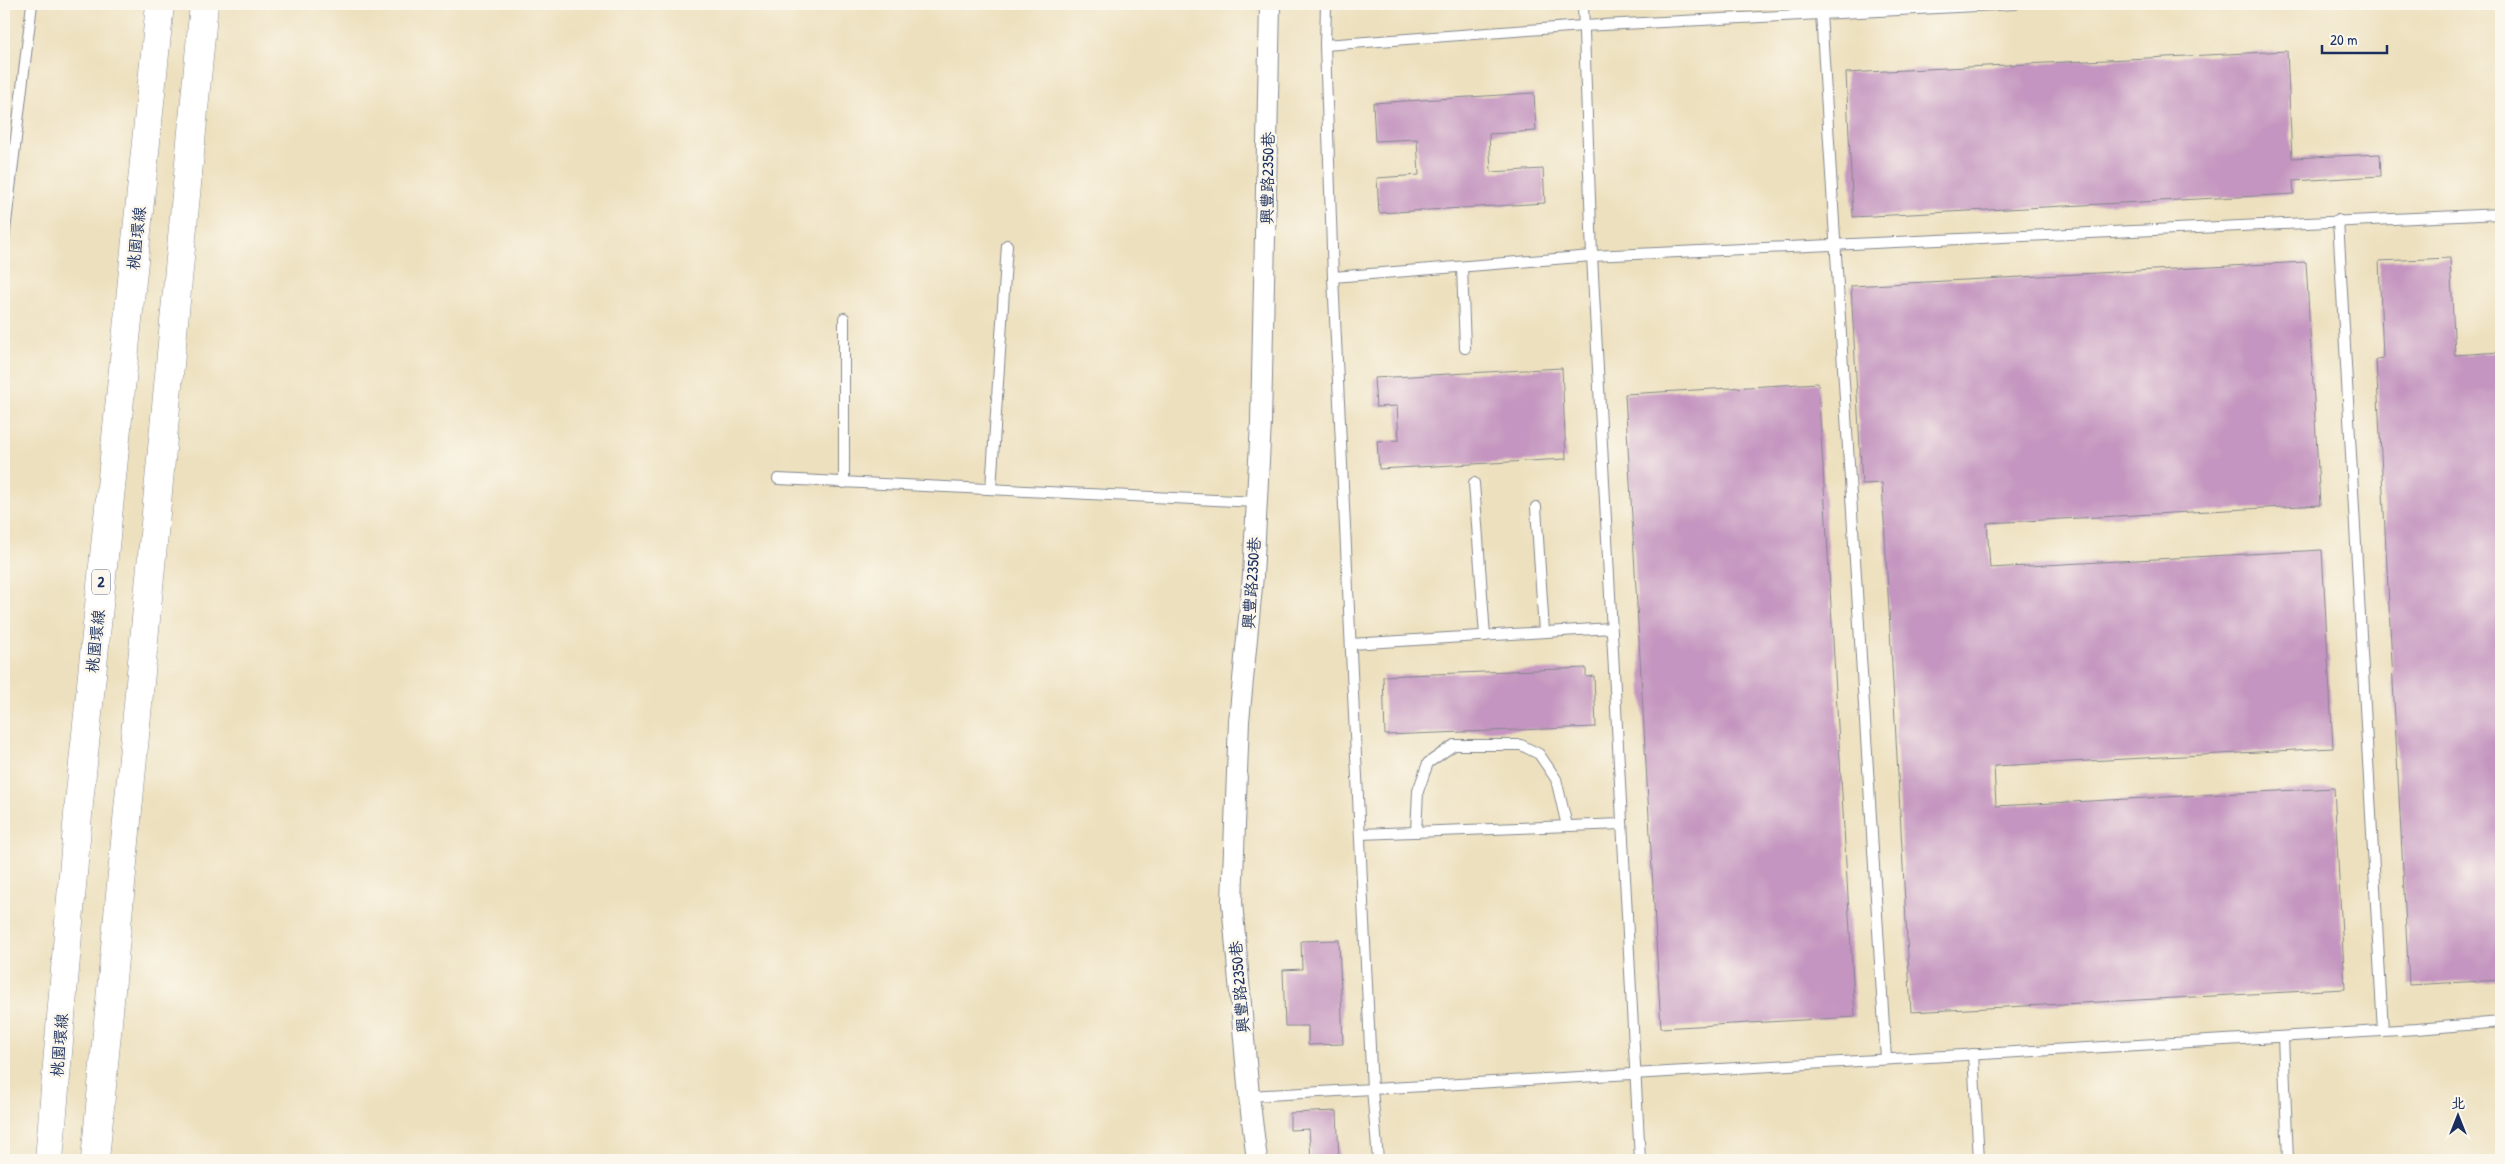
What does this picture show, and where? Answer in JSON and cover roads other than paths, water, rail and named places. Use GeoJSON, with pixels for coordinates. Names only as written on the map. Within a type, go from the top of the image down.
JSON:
{"type":"FeatureCollection","features":[{"type":"Feature","properties":{"kind":"highway","name":"桃園環線"},"geometry":{"type":"LineString","coordinates":[[49,1160],[79,803],[160,4]]}},
{"type":"Feature","properties":{"kind":"highway"},"geometry":{"type":"LineString","coordinates":[[95,1160],[204,4]]}},
{"type":"Feature","properties":{"kind":"street","name":"興豐路2350巷"},"geometry":{"type":"LineString","coordinates":[[1257,1160],[1249,1096],[1232,902],[1239,721],[1253,576],[1261,422],[1270,4]]}},
{"type":"Feature","properties":{"kind":"lane"},"geometry":{"type":"LineString","coordinates":[[4,239],[32,4]]}},
{"type":"Feature","properties":{"kind":"lane"},"geometry":{"type":"LineString","coordinates":[[1326,4],[1325,45],[1333,277],[1372,1089],[1378,1160]]}},
{"type":"Feature","properties":{"kind":"lane"},"geometry":{"type":"LineString","coordinates":[[1583,4],[1592,256],[1640,1160]]}},
{"type":"Feature","properties":{"kind":"lane"},"geometry":{"type":"LineString","coordinates":[[1325,45],[1583,26],[2015,4]]}},
{"type":"Feature","properties":{"kind":"lane"},"geometry":{"type":"LineString","coordinates":[[1821,13],[1886,1060]]}},
{"type":"Feature","properties":{"kind":"lane"},"geometry":{"type":"LineString","coordinates":[[1333,277],[1592,256],[2338,220],[2501,214]]}},
{"type":"Feature","properties":{"kind":"lane"},"geometry":{"type":"LineString","coordinates":[[2338,220],[2383,1030]]}},
{"type":"Feature","properties":{"kind":"lane"},"geometry":{"type":"LineString","coordinates":[[991,489],[1007,245]]}},
{"type":"Feature","properties":{"kind":"lane"},"geometry":{"type":"LineString","coordinates":[[1462,266],[1466,348]]}},
{"type":"Feature","properties":{"kind":"lane"},"geometry":{"type":"LineString","coordinates":[[844,318],[844,483]]}},
{"type":"Feature","properties":{"kind":"lane"},"geometry":{"type":"LineString","coordinates":[[778,479],[1257,502]]}},
{"type":"Feature","properties":{"kind":"lane"},"geometry":{"type":"LineString","coordinates":[[1474,483],[1485,636]]}},
{"type":"Feature","properties":{"kind":"lane"},"geometry":{"type":"LineString","coordinates":[[1536,507],[1544,632]]}},
{"type":"Feature","properties":{"kind":"lane"},"geometry":{"type":"LineString","coordinates":[[1351,644],[1611,628]]}},
{"type":"Feature","properties":{"kind":"lane"},"geometry":{"type":"LineString","coordinates":[[1416,832],[1418,791],[1428,763],[1454,746],[1521,745],[1539,754],[1556,779],[1567,826]]}},
{"type":"Feature","properties":{"kind":"lane"},"geometry":{"type":"LineString","coordinates":[[1360,834],[1622,824]]}},
{"type":"Feature","properties":{"kind":"lane"},"geometry":{"type":"LineString","coordinates":[[1249,1096],[2283,1037],[2501,1022]]}},
{"type":"Feature","properties":{"kind":"lane"},"geometry":{"type":"LineString","coordinates":[[2283,1037],[2288,1160]]}},
{"type":"Feature","properties":{"kind":"lane"},"geometry":{"type":"LineString","coordinates":[[1973,1054],[1979,1160]]}}]}
